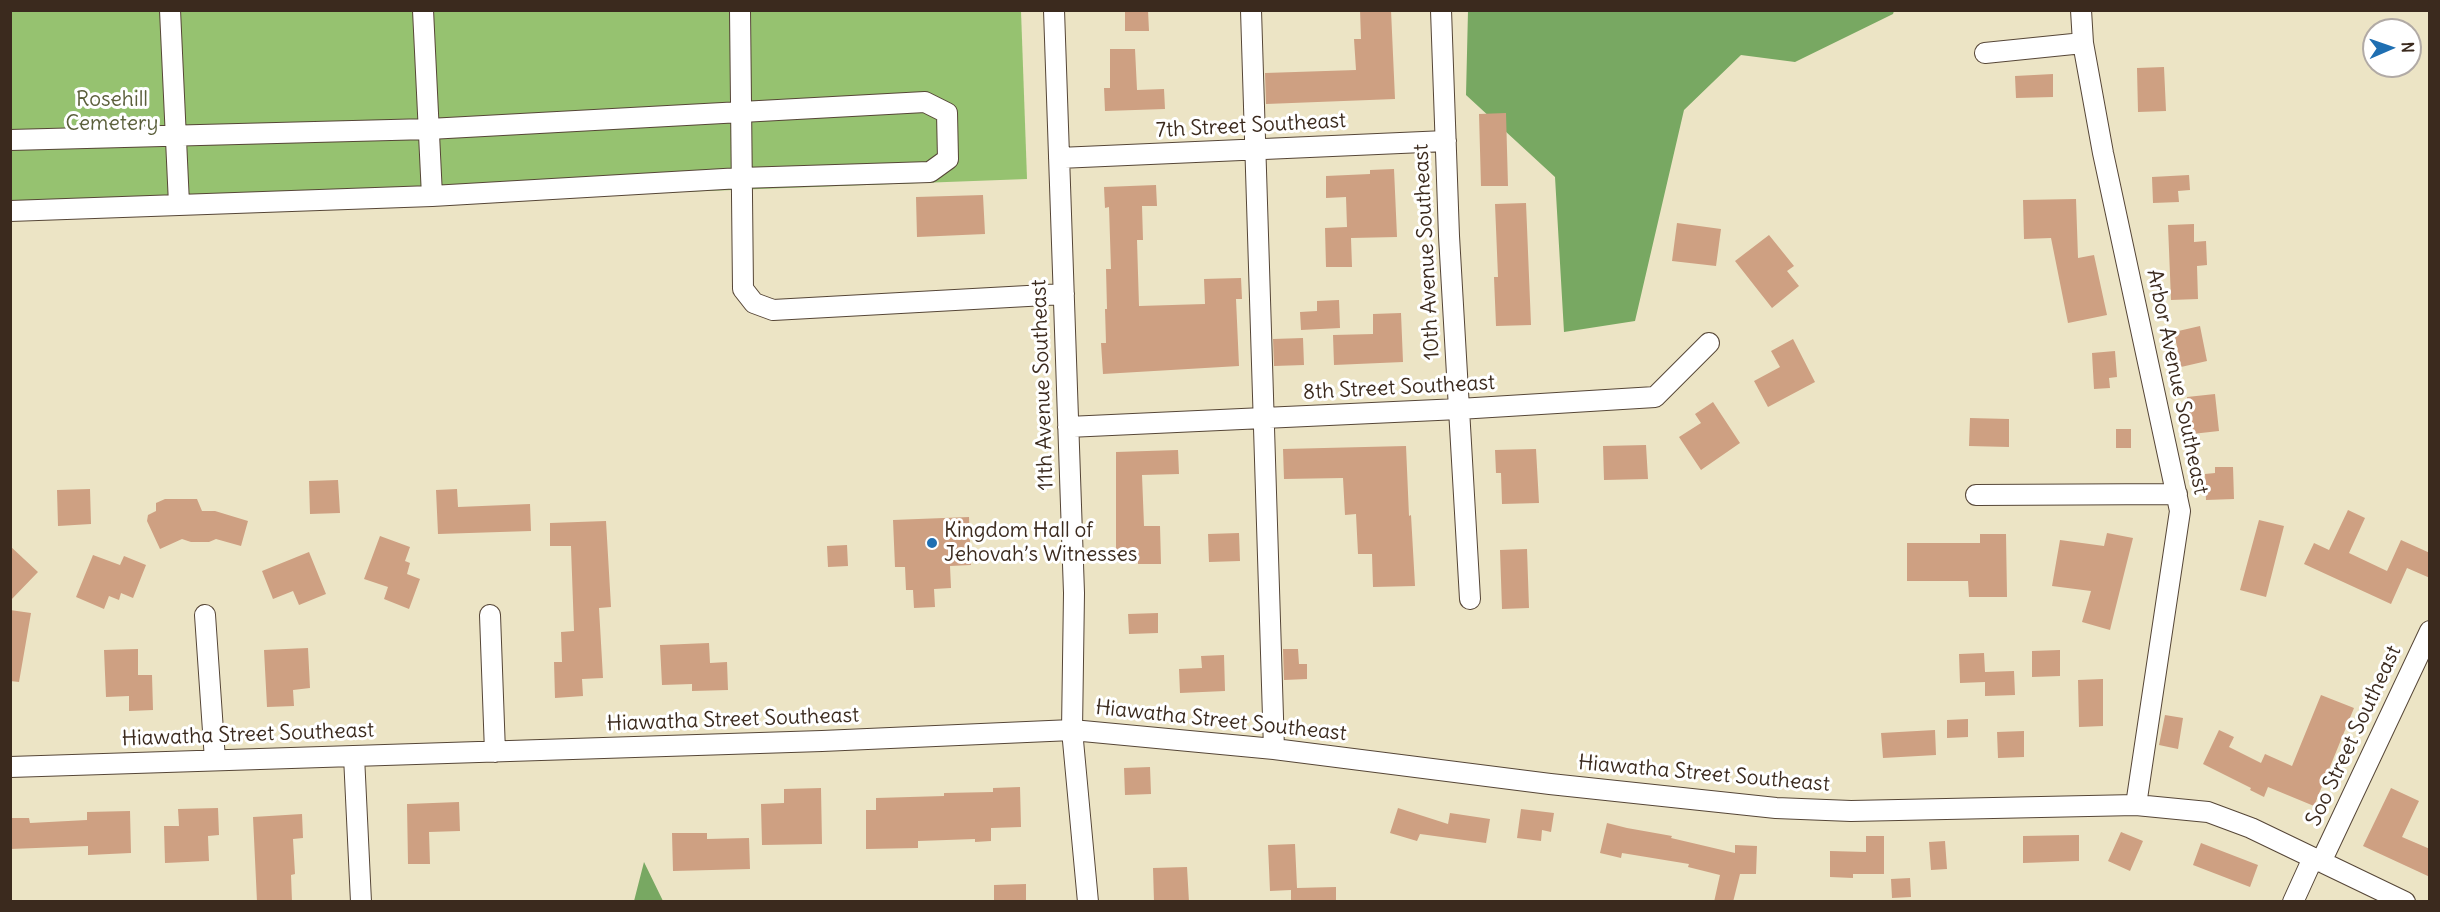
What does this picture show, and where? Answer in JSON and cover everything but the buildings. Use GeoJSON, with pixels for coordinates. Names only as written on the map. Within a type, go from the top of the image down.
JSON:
{"type":"FeatureCollection","features":[{"type":"Feature","properties":{"kind":"street"},"geometry":{"type":"LineString","coordinates":[[170,10],[179,204]]}},
{"type":"Feature","properties":{"kind":"street"},"geometry":{"type":"LineString","coordinates":[[423,10],[432,196]]}},
{"type":"Feature","properties":{"kind":"street"},"geometry":{"type":"LineString","coordinates":[[740,10],[743,289],[754,303],[773,310],[1064,294]]}},
{"type":"Feature","properties":{"kind":"street","name":"11th Avenue Southeast"},"geometry":{"type":"LineString","coordinates":[[1054,10],[1074,593],[1072,730],[1088,902]]}},
{"type":"Feature","properties":{"kind":"street"},"geometry":{"type":"LineString","coordinates":[[1251,10],[1274,749]]}},
{"type":"Feature","properties":{"kind":"street","name":"10th Avenue Southeast"},"geometry":{"type":"LineString","coordinates":[[1441,10],[1470,599]]}},
{"type":"Feature","properties":{"kind":"street","name":"Arbor Avenue Southeast"},"geometry":{"type":"LineString","coordinates":[[2081,10],[2083,43],[2103,153],[2180,510],[2136,805]]}},
{"type":"Feature","properties":{"kind":"street"},"geometry":{"type":"LineString","coordinates":[[1985,53],[2083,43]]}},
{"type":"Feature","properties":{"kind":"street"},"geometry":{"type":"LineString","coordinates":[[10,140],[429,129],[925,102],[947,113],[948,159],[930,172],[741,178],[432,196],[10,211]]}},
{"type":"Feature","properties":{"kind":"street","name":"7th Street Southeast"},"geometry":{"type":"LineString","coordinates":[[1059,159],[1446,141]]}},
{"type":"Feature","properties":{"kind":"street","name":"8th Street Southeast"},"geometry":{"type":"LineString","coordinates":[[1068,427],[1459,409],[1655,397],[1709,343]]}},
{"type":"Feature","properties":{"kind":"street"},"geometry":{"type":"LineString","coordinates":[[1976,495],[2177,494]]}},
{"type":"Feature","properties":{"kind":"street"},"geometry":{"type":"LineString","coordinates":[[205,615],[215,760]]}},
{"type":"Feature","properties":{"kind":"street"},"geometry":{"type":"LineString","coordinates":[[490,615],[495,752]]}},
{"type":"Feature","properties":{"kind":"street","name":"Soo Street Southeast"},"geometry":{"type":"LineString","coordinates":[[2293,902],[2317,860],[2430,631]]}},
{"type":"Feature","properties":{"kind":"street","name":"Hiawatha Street Southeast"},"geometry":{"type":"LineString","coordinates":[[10,767],[495,752],[1072,730],[1274,749],[1550,784],[1776,808],[1851,811],[2136,805],[2208,812],[2251,828],[2405,902]]}},
{"type":"Feature","properties":{"kind":"street"},"geometry":{"type":"LineString","coordinates":[[354,756],[361,902]]}},
{"type":"Feature","properties":{"kind":"green space","name":"Rosehill Cemetery"},"geometry":{"type":"Polygon","coordinates":[[[10,11],[1021,11],[1027,179],[11,217],[10,11]]]}},
{"type":"Feature","properties":{"kind":"green space"},"geometry":{"type":"Polygon","coordinates":[[[1468,11],[1894,11],[1893,14],[1795,62],[1741,55],[1684,110],[1635,321],[1564,332],[1555,177],[1466,95],[1468,11]]]}},
{"type":"Feature","properties":{"kind":"green space"},"geometry":{"type":"Polygon","coordinates":[[[644,862],[663,901],[634,901],[644,862]]]}},
{"type":"Feature","properties":{"kind":"place","name":"Kingdom Hall of Jehovah’s Witnesses"},"geometry":{"type":"Point","coordinates":[932,543]}}]}
